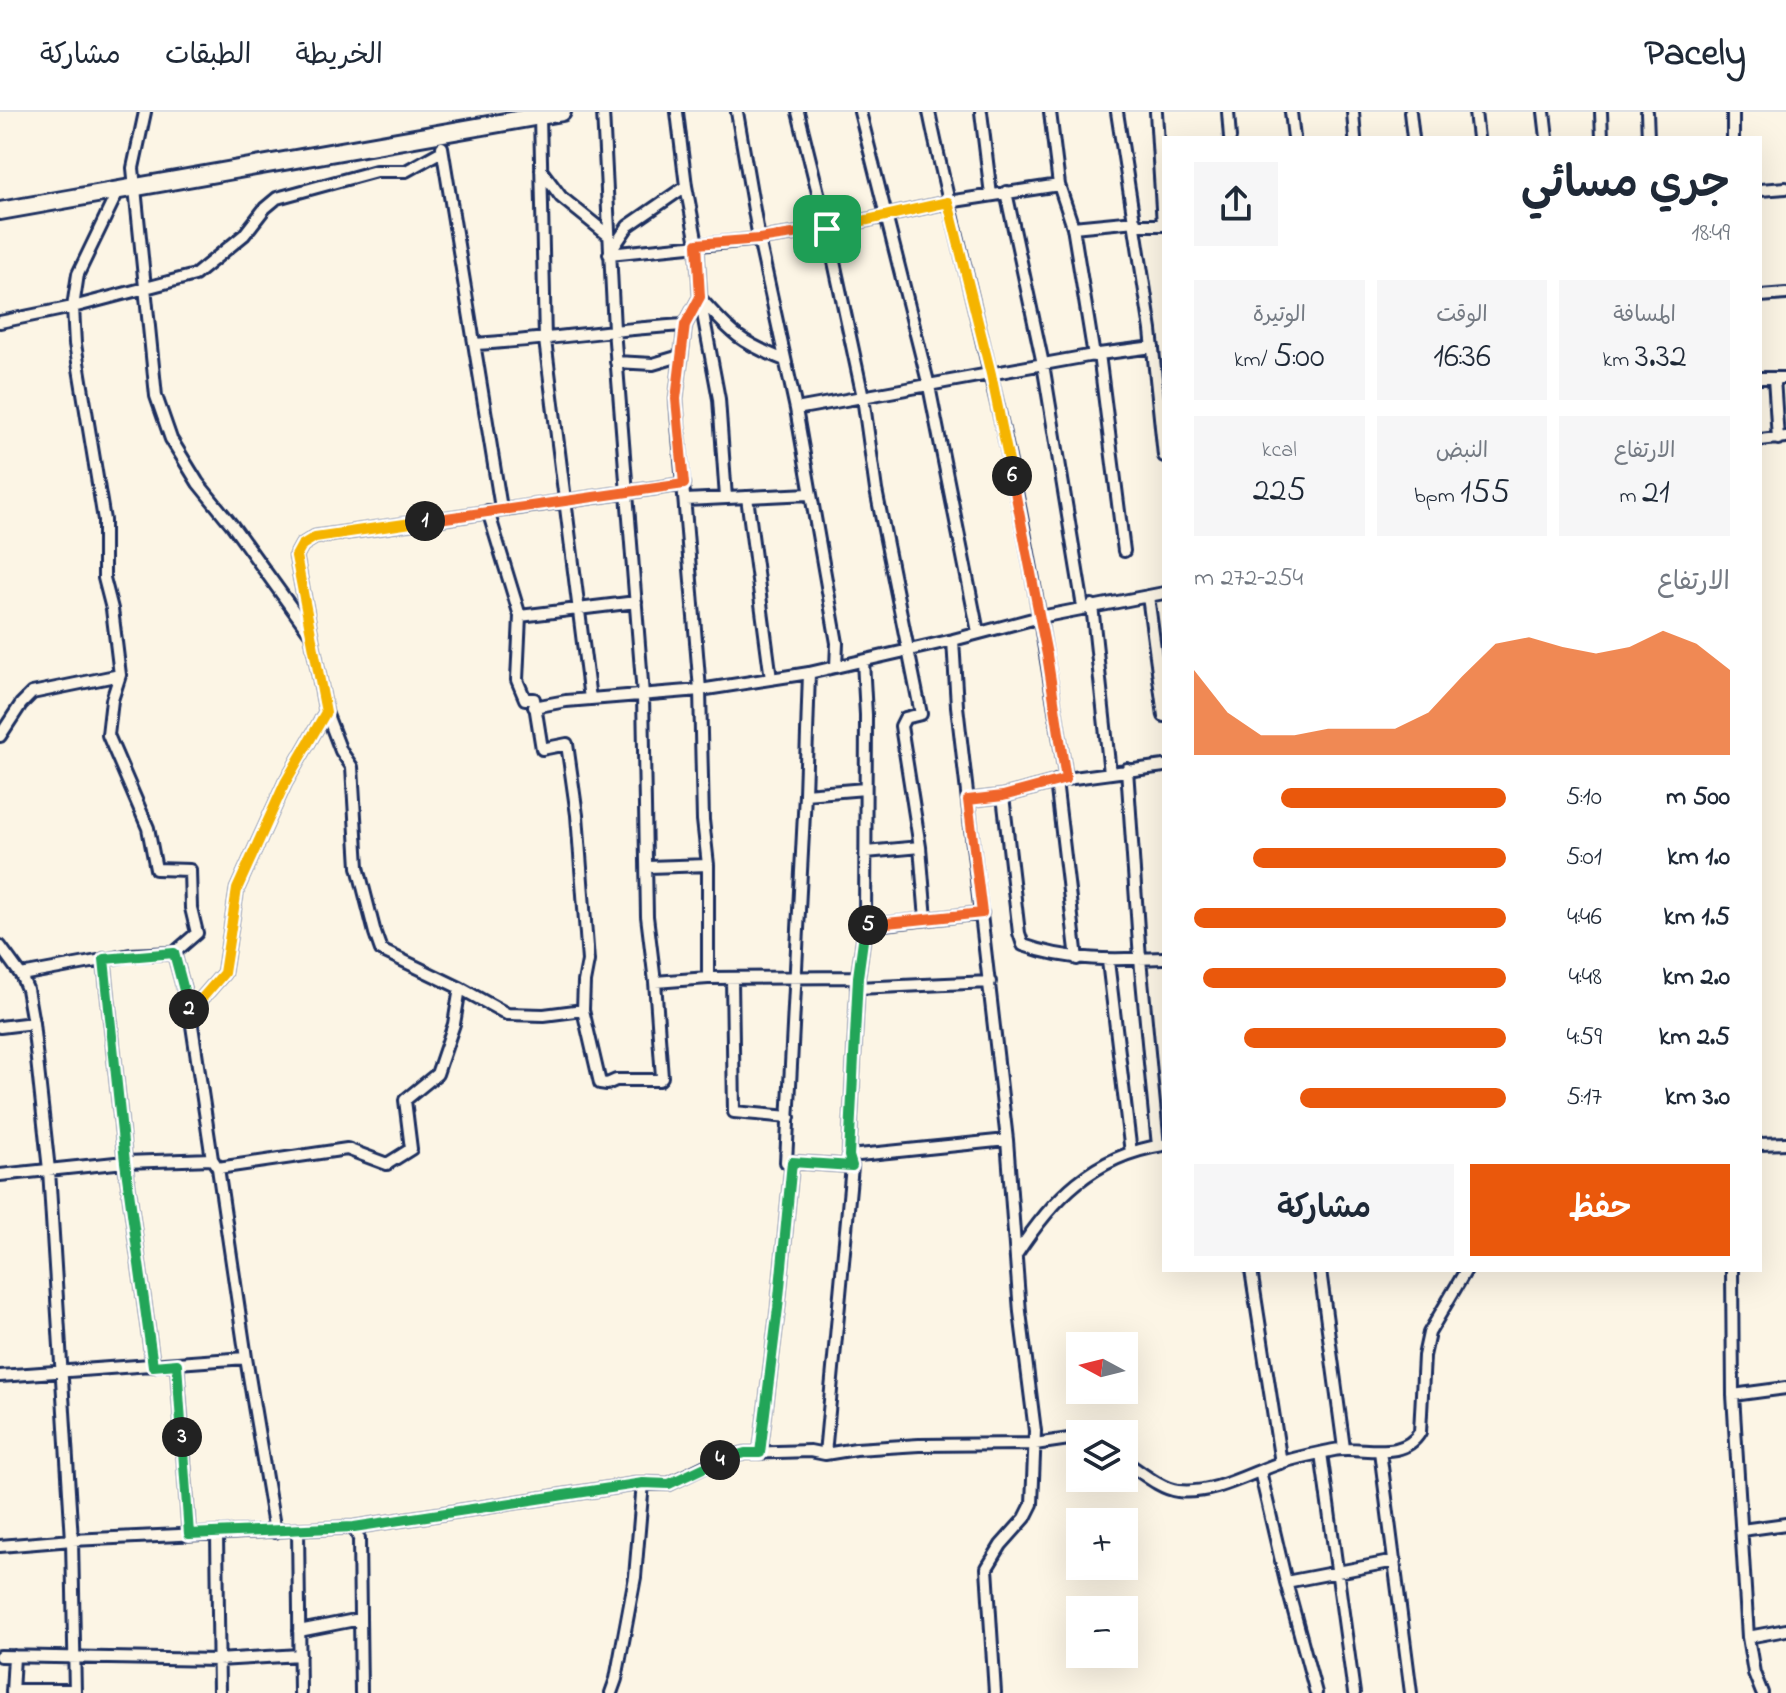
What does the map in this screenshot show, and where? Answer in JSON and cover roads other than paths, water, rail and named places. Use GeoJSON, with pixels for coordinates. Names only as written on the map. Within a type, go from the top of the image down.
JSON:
{"type":"FeatureCollection","features":[{"type":"Feature","properties":{"kind":"highway"},"geometry":{"type":"LineString","coordinates":[[0,211],[562,112]]}},
{"type":"Feature","properties":{"kind":"street"},"geometry":{"type":"LineString","coordinates":[[145,112],[133,168],[156,396],[171,439],[198,483],[311,634]]}},
{"type":"Feature","properties":{"kind":"street"},"geometry":{"type":"LineString","coordinates":[[488,511],[520,616],[517,680],[525,699],[534,699],[542,749],[567,744],[577,815],[588,961],[583,1010],[600,1083],[659,1080],[662,1077],[647,916],[643,695],[616,362],[603,112]]}},
{"type":"Feature","properties":{"kind":"street"},"geometry":{"type":"LineString","coordinates":[[677,112],[697,244],[700,297],[719,399],[726,498]]}},
{"type":"Feature","properties":{"kind":"street"},"geometry":{"type":"LineString","coordinates":[[737,112],[759,239],[796,409],[837,643],[836,667]]}},
{"type":"Feature","properties":{"kind":"street"},"geometry":{"type":"LineString","coordinates":[[798,112],[863,397],[876,490],[921,714],[905,718],[901,726],[920,847],[926,919]]}},
{"type":"Feature","properties":{"kind":"street"},"geometry":{"type":"LineString","coordinates":[[860,112],[929,386],[978,632]]}},
{"type":"Feature","properties":{"kind":"street"},"geometry":{"type":"LineString","coordinates":[[929,112],[991,374],[1040,617],[1061,780],[1077,959]]}},
{"type":"Feature","properties":{"kind":"street"},"geometry":{"type":"LineString","coordinates":[[981,112],[991,195]]}},
{"type":"Feature","properties":{"kind":"street"},"geometry":{"type":"LineString","coordinates":[[1050,112],[1059,185],[1073,227],[1096,355],[1124,551]]}},
{"type":"Feature","properties":{"kind":"street"},"geometry":{"type":"LineString","coordinates":[[1117,112],[1157,352],[1162,426]]}},
{"type":"Feature","properties":{"kind":"street"},"geometry":{"type":"LineString","coordinates":[[1156,112],[1162,197]]}},
{"type":"Feature","properties":{"kind":"street"},"geometry":{"type":"LineString","coordinates":[[1228,112],[1230,136]]}},
{"type":"Feature","properties":{"kind":"street"},"geometry":{"type":"LineString","coordinates":[[1291,112],[1294,136]]}},
{"type":"Feature","properties":{"kind":"street"},"geometry":{"type":"LineString","coordinates":[[1353,112],[1355,136]]}},
{"type":"Feature","properties":{"kind":"street"},"geometry":{"type":"LineString","coordinates":[[1410,112],[1413,136]]}},
{"type":"Feature","properties":{"kind":"street"},"geometry":{"type":"LineString","coordinates":[[1475,112],[1478,136]]}},
{"type":"Feature","properties":{"kind":"street"},"geometry":{"type":"LineString","coordinates":[[1544,112],[1547,136]]}},
{"type":"Feature","properties":{"kind":"street"},"geometry":{"type":"LineString","coordinates":[[1601,112],[1602,136]]}},
{"type":"Feature","properties":{"kind":"street"},"geometry":{"type":"LineString","coordinates":[[1647,112],[1648,136]]}},
{"type":"Feature","properties":{"kind":"street"},"geometry":{"type":"LineString","coordinates":[[1733,112],[1733,136]]}},
{"type":"Feature","properties":{"kind":"street"},"geometry":{"type":"LineString","coordinates":[[540,116],[545,340],[590,699]]}},
{"type":"Feature","properties":{"kind":"street"},"geometry":{"type":"LineString","coordinates":[[441,133],[501,508]]}},
{"type":"Feature","properties":{"kind":"street"},"geometry":{"type":"LineString","coordinates":[[0,322],[73,307],[195,275],[244,235],[277,198],[376,171],[406,171],[442,151]]}},
{"type":"Feature","properties":{"kind":"street"},"geometry":{"type":"LineString","coordinates":[[541,170],[561,197],[608,235]]}},
{"type":"Feature","properties":{"kind":"street"},"geometry":{"type":"LineString","coordinates":[[609,254],[827,229],[948,202],[1059,185]]}},
{"type":"Feature","properties":{"kind":"street"},"geometry":{"type":"LineString","coordinates":[[609,254],[628,226],[686,186]]}},
{"type":"Feature","properties":{"kind":"street"},"geometry":{"type":"LineString","coordinates":[[1762,190],[1786,188]]}},
{"type":"Feature","properties":{"kind":"street"},"geometry":{"type":"LineString","coordinates":[[21,975],[104,959],[174,953],[197,933],[191,908],[190,870],[156,869],[148,828],[108,735],[112,700],[120,675],[112,609],[104,578],[104,520],[75,344],[73,307],[78,274],[118,191]]}},
{"type":"Feature","properties":{"kind":"street"},"geometry":{"type":"LineString","coordinates":[[1006,192],[1043,364],[1088,606],[1103,690],[1110,773]]}},
{"type":"Feature","properties":{"kind":"street"},"geometry":{"type":"LineString","coordinates":[[1073,227],[1136,223],[1162,225]]}},
{"type":"Feature","properties":{"kind":"street"},"geometry":{"type":"LineString","coordinates":[[1762,296],[1786,294]]}},
{"type":"Feature","properties":{"kind":"street"},"geometry":{"type":"LineString","coordinates":[[700,297],[727,328],[750,346],[785,360]]}},
{"type":"Feature","properties":{"kind":"street"},"geometry":{"type":"LineString","coordinates":[[700,297],[685,325],[676,399],[700,690],[703,820],[708,865],[708,978]]}},
{"type":"Feature","properties":{"kind":"street"},"geometry":{"type":"LineString","coordinates":[[475,344],[545,340],[614,329],[685,325]]}},
{"type":"Feature","properties":{"kind":"street"},"geometry":{"type":"LineString","coordinates":[[796,409],[1096,355],[1157,352]]}},
{"type":"Feature","properties":{"kind":"street"},"geometry":{"type":"LineString","coordinates":[[616,362],[653,364],[680,356]]}},
{"type":"Feature","properties":{"kind":"street"},"geometry":{"type":"LineString","coordinates":[[1762,440],[1782,438],[1780,378]]}},
{"type":"Feature","properties":{"kind":"street"},"geometry":{"type":"LineString","coordinates":[[583,1010],[544,1015],[507,1014],[381,950],[358,867],[352,767],[341,751],[326,712],[296,556],[307,541],[315,537],[684,484]]}},
{"type":"Feature","properties":{"kind":"street"},"geometry":{"type":"LineString","coordinates":[[686,500],[809,494]]}},
{"type":"Feature","properties":{"kind":"street"},"geometry":{"type":"LineString","coordinates":[[747,497],[771,679]]}},
{"type":"Feature","properties":{"kind":"street"},"geometry":{"type":"LineString","coordinates":[[534,707],[700,690],[809,673],[1088,606],[1162,593]]}},
{"type":"Feature","properties":{"kind":"street"},"geometry":{"type":"LineString","coordinates":[[1148,596],[1162,701]]}},
{"type":"Feature","properties":{"kind":"street"},"geometry":{"type":"LineString","coordinates":[[520,616],[636,602]]}},
{"type":"Feature","properties":{"kind":"street"},"geometry":{"type":"LineString","coordinates":[[953,640],[1007,1140],[1035,1444],[1032,1504],[987,1568],[995,1693]]}},
{"type":"Feature","properties":{"kind":"street"},"geometry":{"type":"LineString","coordinates":[[825,1454],[850,1161],[858,982],[865,926],[866,725],[863,661]]}},
{"type":"Feature","properties":{"kind":"street"},"geometry":{"type":"LineString","coordinates":[[809,673],[786,1162],[850,1161],[1007,1140]]}},
{"type":"Feature","properties":{"kind":"street"},"geometry":{"type":"LineString","coordinates":[[0,736],[32,693],[120,675]]}},
{"type":"Feature","properties":{"kind":"street"},"geometry":{"type":"LineString","coordinates":[[190,1012],[224,973],[237,889],[285,783],[326,712]]}},
{"type":"Feature","properties":{"kind":"street"},"geometry":{"type":"LineString","coordinates":[[968,800],[1003,796],[1061,780],[1162,766]]}},
{"type":"Feature","properties":{"kind":"street"},"geometry":{"type":"LineString","coordinates":[[1016,1255],[1058,1198],[1099,1168],[1131,1153],[1161,1146],[1140,959],[1127,769]]}},
{"type":"Feature","properties":{"kind":"street"},"geometry":{"type":"LineString","coordinates":[[805,794],[865,789]]}},
{"type":"Feature","properties":{"kind":"street"},"geometry":{"type":"LineString","coordinates":[[1003,796],[1023,945],[1077,959],[1162,958]]}},
{"type":"Feature","properties":{"kind":"street"},"geometry":{"type":"LineString","coordinates":[[866,852],[920,847]]}},
{"type":"Feature","properties":{"kind":"street"},"geometry":{"type":"LineString","coordinates":[[648,867],[708,865]]}},
{"type":"Feature","properties":{"kind":"street"},"geometry":{"type":"LineString","coordinates":[[865,926],[982,913]]}},
{"type":"Feature","properties":{"kind":"street"},"geometry":{"type":"LineString","coordinates":[[0,946],[27,989],[49,1170],[72,1540],[75,1692],[12,1691],[14,1656]]}},
{"type":"Feature","properties":{"kind":"street"},"geometry":{"type":"LineString","coordinates":[[174,953],[190,1012],[275,1532]]}},
{"type":"Feature","properties":{"kind":"street"},"geometry":{"type":"LineString","coordinates":[[104,959],[125,1162],[153,1366]]}},
{"type":"Feature","properties":{"kind":"street"},"geometry":{"type":"LineString","coordinates":[[1108,961],[1131,1153]]}},
{"type":"Feature","properties":{"kind":"street"},"geometry":{"type":"LineString","coordinates":[[655,982],[796,977],[858,982],[990,982]]}},
{"type":"Feature","properties":{"kind":"street"},"geometry":{"type":"LineString","coordinates":[[732,978],[734,1112],[789,1117]]}},
{"type":"Feature","properties":{"kind":"street"},"geometry":{"type":"LineString","coordinates":[[0,1175],[125,1162],[215,1164],[347,1149],[387,1164],[411,1149],[405,1100],[437,1074],[454,1024],[460,988]]}},
{"type":"Feature","properties":{"kind":"street"},"geometry":{"type":"LineString","coordinates":[[0,1027],[33,1023]]}},
{"type":"Feature","properties":{"kind":"street"},"geometry":{"type":"LineString","coordinates":[[1762,1144],[1786,1143]]}},
{"type":"Feature","properties":{"kind":"street"},"geometry":{"type":"LineString","coordinates":[[760,1453],[792,1162]]}},
{"type":"Feature","properties":{"kind":"street"},"geometry":{"type":"LineString","coordinates":[[1251,1272],[1281,1463]]}},
{"type":"Feature","properties":{"kind":"street"},"geometry":{"type":"LineString","coordinates":[[1320,1272],[1344,1448]]}},
{"type":"Feature","properties":{"kind":"street"},"geometry":{"type":"LineString","coordinates":[[1138,1470],[1170,1489],[1205,1489],[1281,1463],[1344,1448],[1380,1451],[1408,1445],[1420,1432],[1424,1356],[1429,1333],[1465,1272]]}},
{"type":"Feature","properties":{"kind":"street"},"geometry":{"type":"LineString","coordinates":[[1732,1272],[1733,1395],[1748,1637],[1754,1673],[1762,1693]]}},
{"type":"Feature","properties":{"kind":"street"},"geometry":{"type":"LineString","coordinates":[[0,1376],[246,1358]]}},
{"type":"Feature","properties":{"kind":"street"},"geometry":{"type":"LineString","coordinates":[[177,1364],[189,1534]]}},
{"type":"Feature","properties":{"kind":"street"},"geometry":{"type":"LineString","coordinates":[[1733,1395],[1786,1388]]}},
{"type":"Feature","properties":{"kind":"street"},"geometry":{"type":"LineString","coordinates":[[0,1546],[354,1527],[643,1483],[669,1484],[718,1460],[745,1453],[810,1451],[825,1454],[919,1445],[1035,1444],[1066,1439]]}},
{"type":"Feature","properties":{"kind":"street"},"geometry":{"type":"LineString","coordinates":[[1380,1451],[1411,1693]]}},
{"type":"Feature","properties":{"kind":"street"},"geometry":{"type":"LineString","coordinates":[[1321,1453],[1354,1693]]}},
{"type":"Feature","properties":{"kind":"street"},"geometry":{"type":"LineString","coordinates":[[1260,1471],[1316,1693]]}},
{"type":"Feature","properties":{"kind":"street"},"geometry":{"type":"LineString","coordinates":[[611,1693],[635,1577],[643,1483]]}},
{"type":"Feature","properties":{"kind":"street"},"geometry":{"type":"LineString","coordinates":[[1742,1530],[1786,1524]]}},
{"type":"Feature","properties":{"kind":"street"},"geometry":{"type":"LineString","coordinates":[[354,1527],[359,1539],[361,1693]]}},
{"type":"Feature","properties":{"kind":"street"},"geometry":{"type":"LineString","coordinates":[[298,1530],[300,1693]]}},
{"type":"Feature","properties":{"kind":"street"},"geometry":{"type":"LineString","coordinates":[[217,1534],[219,1693]]}},
{"type":"Feature","properties":{"kind":"street"},"geometry":{"type":"LineString","coordinates":[[1286,1582],[1395,1561]]}},
{"type":"Feature","properties":{"kind":"street"},"geometry":{"type":"LineString","coordinates":[[299,1631],[360,1619]]}},
{"type":"Feature","properties":{"kind":"street"},"geometry":{"type":"LineString","coordinates":[[1748,1637],[1786,1630]]}},
{"type":"Feature","properties":{"kind":"street"},"geometry":{"type":"LineString","coordinates":[[0,1656],[218,1660],[300,1655]]}}]}
